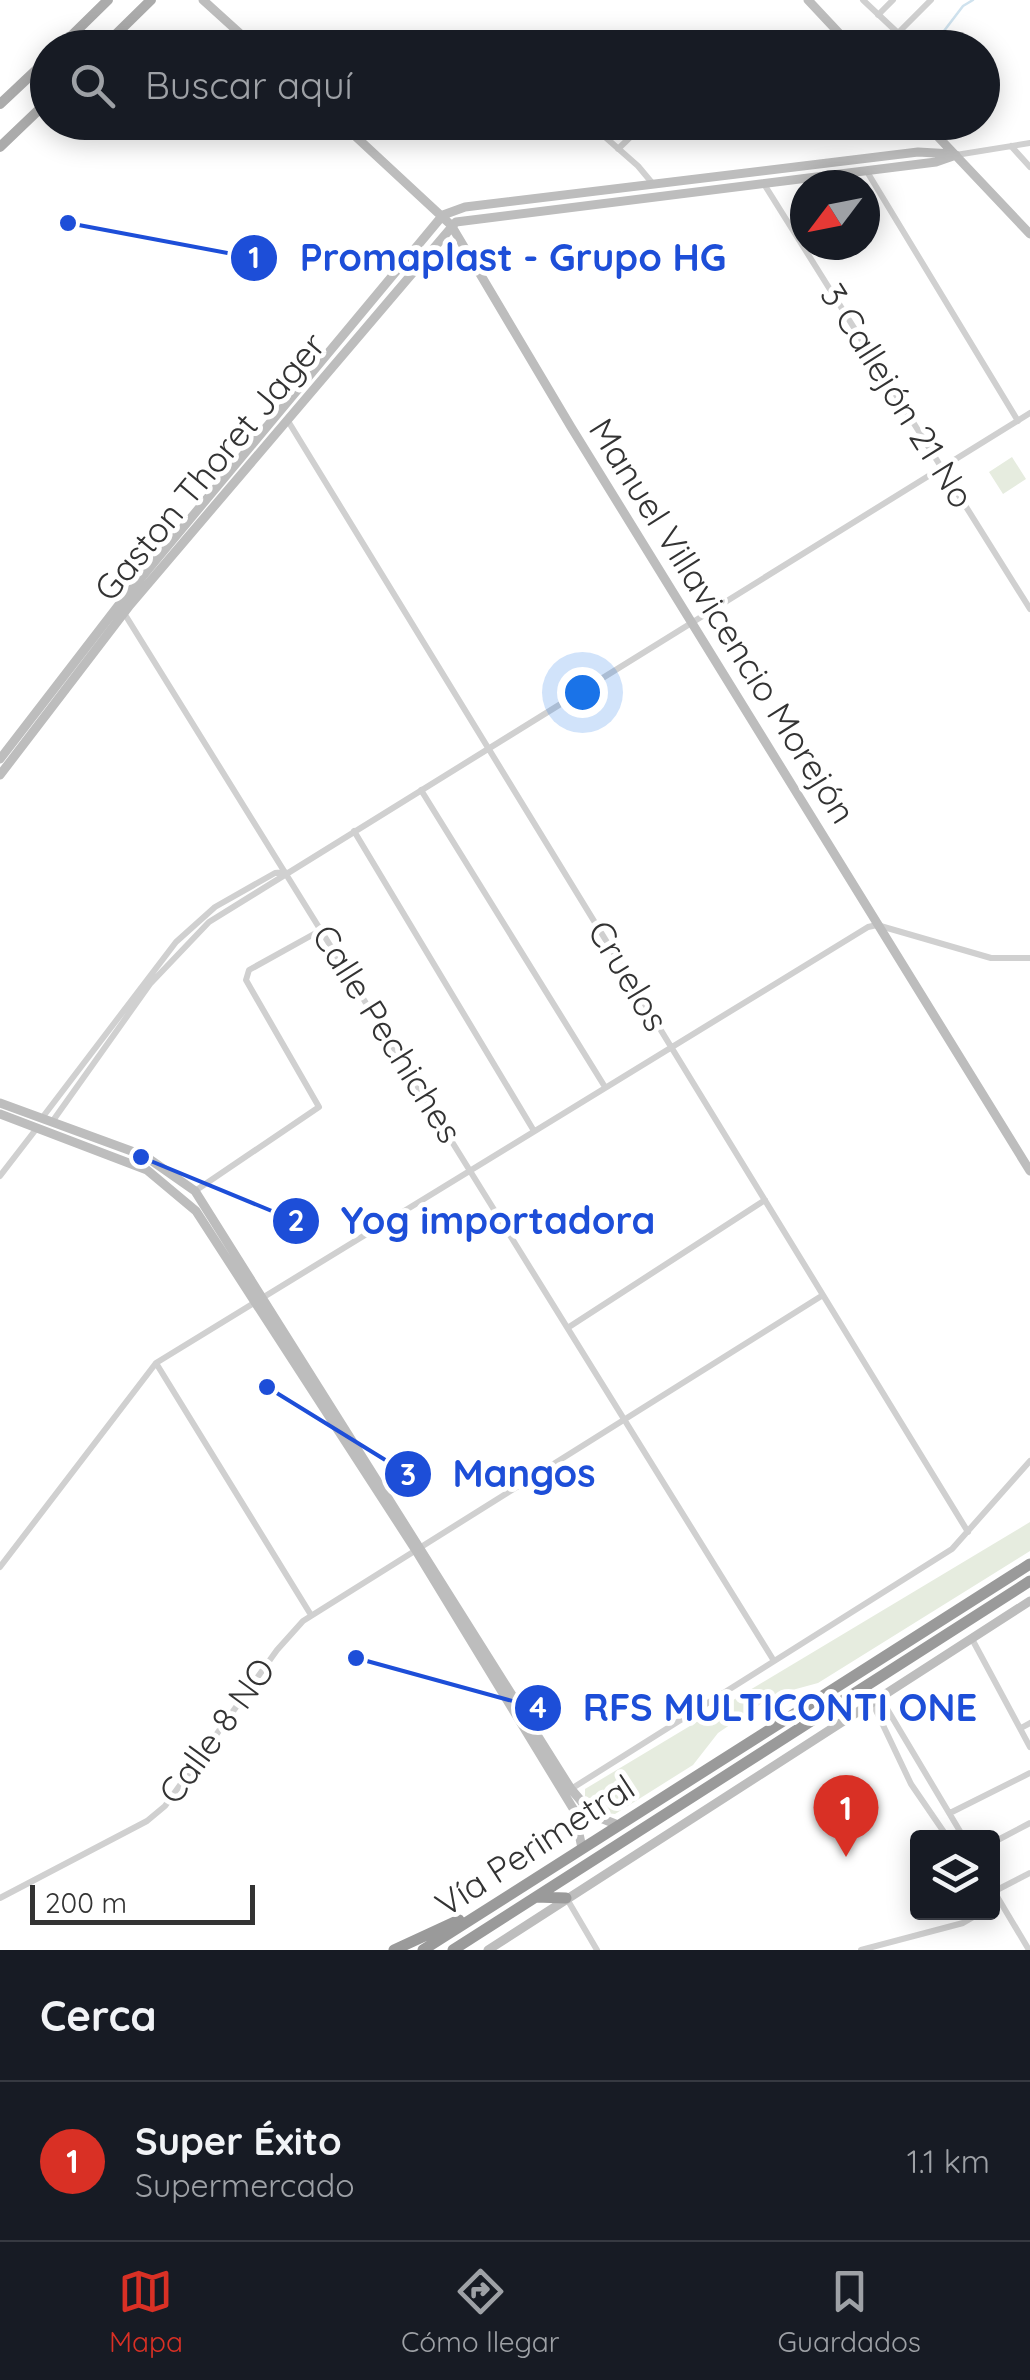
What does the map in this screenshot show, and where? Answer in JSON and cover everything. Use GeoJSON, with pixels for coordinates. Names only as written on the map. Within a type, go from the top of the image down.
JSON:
{"type":"FeatureCollection","features":[{"type":"Feature","properties":{"kind":"highway","name":"Vía Perimetral"},"geometry":{"type":"LineString","coordinates":[[423,1950],[1030,1564]]}},
{"type":"Feature","properties":{"kind":"highway","name":"Vía Perimetral"},"geometry":{"type":"LineString","coordinates":[[453,1950],[1030,1582]]}},
{"type":"Feature","properties":{"kind":"highway"},"geometry":{"type":"LineString","coordinates":[[536,1897],[566,1898]]}},
{"type":"Feature","properties":{"kind":"highway"},"geometry":{"type":"LineString","coordinates":[[394,1950],[504,1899]]}},
{"type":"Feature","properties":{"kind":"main road"},"geometry":{"type":"LineString","coordinates":[[77,30],[108,0]]}},
{"type":"Feature","properties":{"kind":"main road"},"geometry":{"type":"LineString","coordinates":[[120,30],[150,0]]}},
{"type":"Feature","properties":{"kind":"main road"},"geometry":{"type":"LineString","coordinates":[[0,100],[30,76]]}},
{"type":"Feature","properties":{"kind":"main road"},"geometry":{"type":"LineString","coordinates":[[0,146],[30,117]]}},
{"type":"Feature","properties":{"kind":"street"},"geometry":{"type":"LineString","coordinates":[[203,0],[236,30]]}},
{"type":"Feature","properties":{"kind":"street"},"geometry":{"type":"LineString","coordinates":[[808,0],[836,30]]}},
{"type":"Feature","properties":{"kind":"street"},"geometry":{"type":"LineString","coordinates":[[863,0],[896,30]]}},
{"type":"Feature","properties":{"kind":"street"},"geometry":{"type":"LineString","coordinates":[[878,15],[893,0]]}},
{"type":"Feature","properties":{"kind":"street"},"geometry":{"type":"LineString","coordinates":[[902,30],[932,0]]}},
{"type":"Feature","properties":{"kind":"street","name":"Manuel Villavicencio Morejón"},"geometry":{"type":"LineString","coordinates":[[360,140],[452,225],[1030,1171]]}},
{"type":"Feature","properties":{"kind":"street"},"geometry":{"type":"LineString","coordinates":[[608,140],[652,184]]}},
{"type":"Feature","properties":{"kind":"street"},"geometry":{"type":"LineString","coordinates":[[618,149],[627,140]]}},
{"type":"Feature","properties":{"kind":"street"},"geometry":{"type":"LineString","coordinates":[[941,140],[1030,234]]}},
{"type":"Feature","properties":{"kind":"street"},"geometry":{"type":"LineString","coordinates":[[866,170],[936,162],[1030,143]]}},
{"type":"Feature","properties":{"kind":"street"},"geometry":{"type":"LineString","coordinates":[[1011,146],[1030,167]]}},
{"type":"Feature","properties":{"kind":"street"},"geometry":{"type":"LineString","coordinates":[[444,215],[465,207],[918,152],[956,155]]}},
{"type":"Feature","properties":{"kind":"street"},"geometry":{"type":"LineString","coordinates":[[452,225],[466,218],[790,180]]}},
{"type":"Feature","properties":{"kind":"street","name":"3 Callejón 21 No"},"geometry":{"type":"LineString","coordinates":[[764,184],[1030,609]]}},
{"type":"Feature","properties":{"kind":"street"},"geometry":{"type":"LineString","coordinates":[[880,193],[1018,421]]}},
{"type":"Feature","properties":{"kind":"street","name":"Gaston Thoret Jager"},"geometry":{"type":"LineString","coordinates":[[0,759],[121,602],[444,215]]}},
{"type":"Feature","properties":{"kind":"street","name":"Gaston Thoret Jager"},"geometry":{"type":"LineString","coordinates":[[0,775],[124,613],[452,225]]}},
{"type":"Feature","properties":{"kind":"street"},"geometry":{"type":"LineString","coordinates":[[0,1176],[181,947],[208,922],[280,881],[286,872],[1030,413]]}},
{"type":"Feature","properties":{"kind":"street","name":"Cruelos"},"geometry":{"type":"LineString","coordinates":[[288,421],[968,1532]]}},
{"type":"Feature","properties":{"kind":"street","name":"Calle Pechiches"},"geometry":{"type":"LineString","coordinates":[[124,613],[774,1661]]}},
{"type":"Feature","properties":{"kind":"street"},"geometry":{"type":"LineString","coordinates":[[421,790],[605,1087]]}},
{"type":"Feature","properties":{"kind":"street"},"geometry":{"type":"LineString","coordinates":[[354,830],[534,1131]]}},
{"type":"Feature","properties":{"kind":"street"},"geometry":{"type":"LineString","coordinates":[[0,1567],[156,1364],[605,1087],[877,925],[991,958],[1030,958]]}},
{"type":"Feature","properties":{"kind":"street"},"geometry":{"type":"LineString","coordinates":[[194,1191],[319,1108],[246,980],[249,970],[323,929]]}},
{"type":"Feature","properties":{"kind":"street"},"geometry":{"type":"LineString","coordinates":[[0,1103],[146,1170],[184,1198],[260,1300]]}},
{"type":"Feature","properties":{"kind":"street"},"geometry":{"type":"LineString","coordinates":[[0,1114],[43,1123],[145,1156],[194,1191],[572,1789],[593,1815],[618,1825]]}},
{"type":"Feature","properties":{"kind":"street"},"geometry":{"type":"LineString","coordinates":[[568,1327],[765,1200]]}},
{"type":"Feature","properties":{"kind":"street","name":"Calle 8 NO"},"geometry":{"type":"LineString","coordinates":[[0,1898],[147,1821],[165,1806],[276,1650],[311,1615],[823,1295]]}},
{"type":"Feature","properties":{"kind":"street"},"geometry":{"type":"LineString","coordinates":[[156,1364],[311,1615]]}},
{"type":"Feature","properties":{"kind":"street"},"geometry":{"type":"LineString","coordinates":[[572,1789],[952,1550],[1030,1461]]}},
{"type":"Feature","properties":{"kind":"street"},"geometry":{"type":"LineString","coordinates":[[418,1548],[574,1810],[582,1848]]}},
{"type":"Feature","properties":{"kind":"street","name":"Vía Perimetral"},"geometry":{"type":"LineString","coordinates":[[488,1950],[1030,1601]]}},
{"type":"Feature","properties":{"kind":"street"},"geometry":{"type":"LineString","coordinates":[[971,1638],[1030,1747]]}},
{"type":"Feature","properties":{"kind":"street"},"geometry":{"type":"LineString","coordinates":[[876,1698],[960,1830]]}},
{"type":"Feature","properties":{"kind":"street"},"geometry":{"type":"LineString","coordinates":[[876,1698],[911,1784],[943,1830]]}},
{"type":"Feature","properties":{"kind":"street"},"geometry":{"type":"LineString","coordinates":[[1021,1728],[1030,1723]]}},
{"type":"Feature","properties":{"kind":"street"},"geometry":{"type":"LineString","coordinates":[[950,1813],[1030,1773]]}},
{"type":"Feature","properties":{"kind":"street"},"geometry":{"type":"LineString","coordinates":[[1000,1838],[1030,1822]]}},
{"type":"Feature","properties":{"kind":"street"},"geometry":{"type":"LineString","coordinates":[[1000,1888],[1030,1873]]}},
{"type":"Feature","properties":{"kind":"street"},"geometry":{"type":"LineString","coordinates":[[566,1898],[597,1950]]}},
{"type":"Feature","properties":{"kind":"street"},"geometry":{"type":"LineString","coordinates":[[1000,1902],[1030,1950]]}},
{"type":"Feature","properties":{"kind":"street"},"geometry":{"type":"LineString","coordinates":[[861,1950],[968,1920]]}},
{"type":"Feature","properties":{"kind":"street"},"geometry":{"type":"LineString","coordinates":[[1018,1930],[1030,1924]]}},
{"type":"Feature","properties":{"kind":"shaded area"},"geometry":{"type":"Polygon","coordinates":[[[1012,457],[1026,479],[1003,494],[989,472],[1012,457]]]}},
{"type":"Feature","properties":{"kind":"shaded area"},"geometry":{"type":"Polygon","coordinates":[[[1030,1522],[1030,1551],[818,1683],[774,1695],[718,1733],[693,1765],[615,1814],[597,1812],[585,1797],[585,1789],[1030,1522]]]}},
{"type":"Feature","properties":{"kind":"waterway"},"geometry":{"type":"LineString","coordinates":[[945,30],[963,6],[973,0]]}},
{"type":"Feature","properties":{"kind":"place","name":"Promaplast - Grupo HG"},"geometry":{"type":"Point","coordinates":[68,223]}},
{"type":"Feature","properties":{"kind":"place","name":"Yog importadora"},"geometry":{"type":"Point","coordinates":[141,1157]}},
{"type":"Feature","properties":{"kind":"place","name":"Mangos"},"geometry":{"type":"Point","coordinates":[267,1387]}},
{"type":"Feature","properties":{"kind":"place","name":"RFS MULTICONTI ONE"},"geometry":{"type":"Point","coordinates":[356,1658]}},
{"type":"Feature","properties":{"kind":"place","name":"Super Éxito"},"geometry":{"type":"Point","coordinates":[846,1857]}}]}
